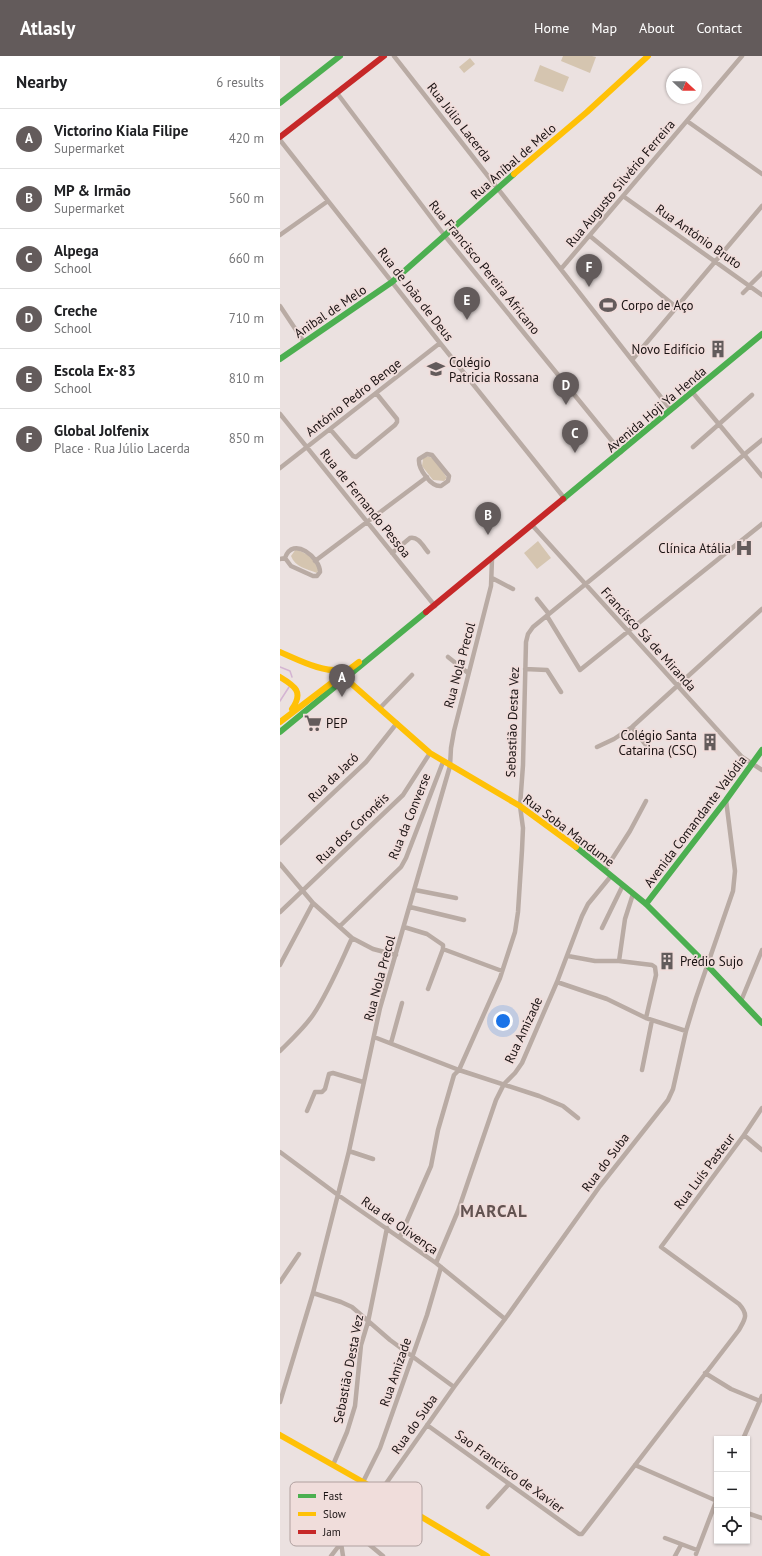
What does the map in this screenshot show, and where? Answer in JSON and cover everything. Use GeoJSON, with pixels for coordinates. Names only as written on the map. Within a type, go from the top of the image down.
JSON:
{"type":"FeatureCollection","features":[{"type":"Feature","properties":{"kind":"street"},"geometry":{"type":"LineString","coordinates":[[280,103],[340,56]]}},
{"type":"Feature","properties":{"kind":"street"},"geometry":{"type":"LineString","coordinates":[[280,137],[384,56]]}},
{"type":"Feature","properties":{"kind":"street","name":"Rua Júlio Lacerda"},"geometry":{"type":"LineString","coordinates":[[394,56],[671,410]]}},
{"type":"Feature","properties":{"kind":"street","name":"Rua Aníbal de Melo"},"geometry":{"type":"LineString","coordinates":[[392,282],[587,112],[648,56]]}},
{"type":"Feature","properties":{"kind":"street","name":"Rua Augusto Silvério Ferreira"},"geometry":{"type":"LineString","coordinates":[[561,269],[742,56]]}},
{"type":"Feature","properties":{"kind":"street","name":"Rua Francisco Pereira Africano"},"geometry":{"type":"LineString","coordinates":[[337,93],[445,236],[621,452]]}},
{"type":"Feature","properties":{"kind":"street"},"geometry":{"type":"LineString","coordinates":[[687,121],[762,174]]}},
{"type":"Feature","properties":{"kind":"street","name":"Rua de João de Deus"},"geometry":{"type":"LineString","coordinates":[[280,140],[565,499]]}},
{"type":"Feature","properties":{"kind":"street","name":"Rua António Bruto"},"geometry":{"type":"LineString","coordinates":[[623,196],[762,295]]}},
{"type":"Feature","properties":{"kind":"street"},"geometry":{"type":"LineString","coordinates":[[280,236],[328,201]]}},
{"type":"Feature","properties":{"kind":"street"},"geometry":{"type":"LineString","coordinates":[[632,360],[762,206]]}},
{"type":"Feature","properties":{"kind":"street"},"geometry":{"type":"LineString","coordinates":[[590,236],[676,307]]}},
{"type":"Feature","properties":{"kind":"street"},"geometry":{"type":"LineString","coordinates":[[743,293],[762,273]]}},
{"type":"Feature","properties":{"kind":"street","name":"Anibal de Melo"},"geometry":{"type":"LineString","coordinates":[[280,359],[392,282]]}},
{"type":"Feature","properties":{"kind":"street"},"geometry":{"type":"LineString","coordinates":[[280,306],[304,342]]}},
{"type":"Feature","properties":{"kind":"street","name":"Avenida Hoji Ya Henda"},"geometry":{"type":"LineString","coordinates":[[280,732],[378,650],[435,606],[565,499],[762,334]]}},
{"type":"Feature","properties":{"kind":"street","name":"António Pedro Benge"},"geometry":{"type":"LineString","coordinates":[[280,468],[440,343]]}},
{"type":"Feature","properties":{"kind":"street"},"geometry":{"type":"LineString","coordinates":[[330,429],[353,456],[356,457],[397,422],[397,419],[376,393]]}},
{"type":"Feature","properties":{"kind":"street"},"geometry":{"type":"LineString","coordinates":[[693,393],[762,476]]}},
{"type":"Feature","properties":{"kind":"street"},"geometry":{"type":"LineString","coordinates":[[693,447],[718,423],[752,395]]}},
{"type":"Feature","properties":{"kind":"street","name":"Rua de Fernando Pessoa"},"geometry":{"type":"LineString","coordinates":[[280,414],[435,606]]}},
{"type":"Feature","properties":{"kind":"street","name":"Sebastião Desta Vez"},"geometry":{"type":"LineString","coordinates":[[400,1237],[432,1166],[438,1130],[451,1082],[454,1075],[459,1070],[502,971],[515,932],[518,912],[523,828],[520,806],[525,669],[528,634],[530,630],[585,584],[762,440]]}},
{"type":"Feature","properties":{"kind":"street"},"geometry":{"type":"LineString","coordinates":[[428,454],[432,455],[441,465],[449,479],[448,482],[439,486],[434,485],[427,477],[421,468],[419,461],[420,457],[428,454]]}},
{"type":"Feature","properties":{"kind":"street"},"geometry":{"type":"LineString","coordinates":[[315,561],[427,477]]}},
{"type":"Feature","properties":{"kind":"street"},"geometry":{"type":"LineString","coordinates":[[537,600],[548,615],[580,670],[762,524]]}},
{"type":"Feature","properties":{"kind":"street","name":"Francisco Sá de Miranda"},"geometry":{"type":"LineString","coordinates":[[532,525],[741,757],[762,770]]}},
{"type":"Feature","properties":{"kind":"street"},"geometry":{"type":"LineString","coordinates":[[392,553],[413,537],[417,538],[428,552]]}},
{"type":"Feature","properties":{"kind":"street"},"geometry":{"type":"LineString","coordinates":[[297,547],[303,549],[315,561],[320,570],[315,577],[291,566],[283,559],[287,553],[297,547]]}},
{"type":"Feature","properties":{"kind":"street","name":"Rua Nola Precol"},"geometry":{"type":"LineString","coordinates":[[280,1402],[313,1293],[338,1195],[380,1008],[450,766],[454,731],[492,578],[492,559]]}},
{"type":"Feature","properties":{"kind":"street"},"geometry":{"type":"LineString","coordinates":[[492,578],[513,589]]}},
{"type":"Feature","properties":{"kind":"street"},"geometry":{"type":"LineString","coordinates":[[597,747],[614,739],[632,727],[762,609]]}},
{"type":"Feature","properties":{"kind":"street","name":"Avenida Hoji Ya Henda"},"geometry":{"type":"LineString","coordinates":[[280,722],[350,668],[378,650]]}},
{"type":"Feature","properties":{"kind":"street"},"geometry":{"type":"LineString","coordinates":[[280,652],[332,671],[341,671],[350,668]]}},
{"type":"Feature","properties":{"kind":"street"},"geometry":{"type":"LineString","coordinates":[[448,657],[468,673]]}},
{"type":"Feature","properties":{"kind":"street"},"geometry":{"type":"LineString","coordinates":[[525,669],[547,670],[561,692]]}},
{"type":"Feature","properties":{"kind":"street"},"geometry":{"type":"LineString","coordinates":[[380,708],[412,675]]}},
{"type":"Feature","properties":{"kind":"street"},"geometry":{"type":"LineString","coordinates":[[280,677],[295,686],[299,694],[297,703],[286,717]]}},
{"type":"Feature","properties":{"kind":"street","name":"Rua Soba Mandume"},"geometry":{"type":"LineString","coordinates":[[345,678],[430,753],[520,806],[605,870],[646,904],[762,1021]]}},
{"type":"Feature","properties":{"kind":"street","name":"Rua da Jacó"},"geometry":{"type":"LineString","coordinates":[[280,844],[366,762],[397,723]]}},
{"type":"Feature","properties":{"kind":"street"},"geometry":{"type":"LineString","coordinates":[[632,727],[649,749]]}},
{"type":"Feature","properties":{"kind":"street","name":"Avenida Comandante Valódia"},"geometry":{"type":"LineString","coordinates":[[646,904],[726,800],[762,750]]}},
{"type":"Feature","properties":{"kind":"street","name":"Rua dos Coronéis"},"geometry":{"type":"LineString","coordinates":[[280,912],[403,795],[430,753]]}},
{"type":"Feature","properties":{"kind":"street","name":"Rua da Converse"},"geometry":{"type":"LineString","coordinates":[[340,926],[395,874],[404,862],[443,762]]}},
{"type":"Feature","properties":{"kind":"street","name":"Rua do Suba"},"geometry":{"type":"LineString","coordinates":[[387,1482],[454,1386],[505,1319],[600,1186],[668,1100],[677,1074],[686,1030],[733,891],[735,871],[726,800]]}},
{"type":"Feature","properties":{"kind":"street"},"geometry":{"type":"LineString","coordinates":[[605,870],[630,831],[646,801]]}},
{"type":"Feature","properties":{"kind":"street"},"geometry":{"type":"LineString","coordinates":[[280,864],[313,903],[352,938],[373,949],[396,955]]}},
{"type":"Feature","properties":{"kind":"street","name":"Rua Amizade"},"geometry":{"type":"LineString","coordinates":[[436,1263],[458,1211],[496,1100],[504,1084],[522,1063],[568,956],[588,904],[611,876]]}},
{"type":"Feature","properties":{"kind":"street"},"geometry":{"type":"LineString","coordinates":[[602,928],[623,885]]}},
{"type":"Feature","properties":{"kind":"street"},"geometry":{"type":"LineString","coordinates":[[415,890],[456,898]]}},
{"type":"Feature","properties":{"kind":"street"},"geometry":{"type":"LineString","coordinates":[[618,961],[625,919],[634,894]]}},
{"type":"Feature","properties":{"kind":"street"},"geometry":{"type":"LineString","coordinates":[[280,965],[313,903]]}},
{"type":"Feature","properties":{"kind":"street"},"geometry":{"type":"LineString","coordinates":[[410,907],[464,920]]}},
{"type":"Feature","properties":{"kind":"street"},"geometry":{"type":"LineString","coordinates":[[404,927],[427,934],[436,942],[442,944],[444,949],[502,971]]}},
{"type":"Feature","properties":{"kind":"street"},"geometry":{"type":"LineString","coordinates":[[280,1051],[304,1027],[313,1015],[352,938]]}},
{"type":"Feature","properties":{"kind":"street"},"geometry":{"type":"LineString","coordinates":[[428,989],[444,949]]}},
{"type":"Feature","properties":{"kind":"street"},"geometry":{"type":"LineString","coordinates":[[741,1001],[762,950]]}},
{"type":"Feature","properties":{"kind":"street"},"geometry":{"type":"LineString","coordinates":[[568,956],[595,961],[618,961],[652,965],[655,967],[656,974],[646,1018]]}},
{"type":"Feature","properties":{"kind":"street"},"geometry":{"type":"LineString","coordinates":[[557,982],[607,999],[646,1018],[686,1030]]}},
{"type":"Feature","properties":{"kind":"street"},"geometry":{"type":"LineString","coordinates":[[391,1043],[402,1003]]}},
{"type":"Feature","properties":{"kind":"street"},"geometry":{"type":"LineString","coordinates":[[642,1070],[652,1020]]}},
{"type":"Feature","properties":{"kind":"street"},"geometry":{"type":"LineString","coordinates":[[374,1037],[459,1070],[504,1084],[563,1106],[578,1118]]}},
{"type":"Feature","properties":{"kind":"street"},"geometry":{"type":"LineString","coordinates":[[307,1111],[315,1092],[322,1092],[324,1090],[329,1074],[333,1073],[363,1082]]}},
{"type":"Feature","properties":{"kind":"street","name":"Rua Luís Pasteur"},"geometry":{"type":"LineString","coordinates":[[705,1373],[739,1330],[746,1316],[744,1310],[731,1298],[661,1247],[744,1135],[762,1108]]}},
{"type":"Feature","properties":{"kind":"street"},"geometry":{"type":"LineString","coordinates":[[744,1135],[762,1150]]}},
{"type":"Feature","properties":{"kind":"street"},"geometry":{"type":"LineString","coordinates":[[349,1151],[373,1159]]}},
{"type":"Feature","properties":{"kind":"street","name":"Rua de Olivença"},"geometry":{"type":"LineString","coordinates":[[280,1152],[338,1195],[436,1263],[505,1319]]}},
{"type":"Feature","properties":{"kind":"street","name":"Sebastião Desta Vez"},"geometry":{"type":"LineString","coordinates":[[333,1464],[347,1432],[352,1416],[357,1394],[361,1345],[368,1322],[387,1228]]}},
{"type":"Feature","properties":{"kind":"street"},"geometry":{"type":"LineString","coordinates":[[280,1282],[299,1254]]}},
{"type":"Feature","properties":{"kind":"street","name":"Rua Amizade"},"geometry":{"type":"LineString","coordinates":[[364,1482],[378,1454],[441,1267]]}},
{"type":"Feature","properties":{"kind":"street"},"geometry":{"type":"LineString","coordinates":[[313,1293],[341,1302],[356,1310],[368,1322],[454,1386]]}},
{"type":"Feature","properties":{"kind":"street"},"geometry":{"type":"LineString","coordinates":[[714,1499],[635,1465],[705,1373],[731,1389],[760,1401]]}},
{"type":"Feature","properties":{"kind":"street"},"geometry":{"type":"LineString","coordinates":[[744,1436],[762,1396]]}},
{"type":"Feature","properties":{"kind":"street","name":"Sao Francisco de Xavier"},"geometry":{"type":"LineString","coordinates":[[427,1425],[580,1535],[635,1465]]}},
{"type":"Feature","properties":{"kind":"street"},"geometry":{"type":"LineString","coordinates":[[280,1435],[364,1482]]}},
{"type":"Feature","properties":{"kind":"street"},"geometry":{"type":"LineString","coordinates":[[488,1507],[509,1484]]}},
{"type":"Feature","properties":{"kind":"street"},"geometry":{"type":"LineString","coordinates":[[664,1538],[697,1552],[714,1508]]}},
{"type":"Feature","properties":{"kind":"street"},"geometry":{"type":"LineString","coordinates":[[750,1514],[762,1518]]}},
{"type":"Feature","properties":{"kind":"street"},"geometry":{"type":"LineString","coordinates":[[422,1517],[487,1556]]}},
{"type":"Feature","properties":{"kind":"street"},"geometry":{"type":"LineString","coordinates":[[674,1556],[681,1545]]}},
{"type":"Feature","properties":{"kind":"street","name":"Rua do Suba"},"geometry":{"type":"LineString","coordinates":[[331,1556],[339,1546]]}},
{"type":"Feature","properties":{"kind":"street"},"geometry":{"type":"LineString","coordinates":[[341,1546],[343,1556]]}},
{"type":"Feature","properties":{"kind":"street"},"geometry":{"type":"LineString","coordinates":[[372,1546],[383,1556]]}},
{"type":"Feature","properties":{"kind":"shaded area"},"geometry":{"type":"Polygon","coordinates":[[[563,56],[596,57],[590,73],[561,61],[563,56]]]}},
{"type":"Feature","properties":{"kind":"shaded area"},"geometry":{"type":"Polygon","coordinates":[[[470,58],[475,64],[464,73],[459,67],[470,58]]]}},
{"type":"Feature","properties":{"kind":"shaded area"},"geometry":{"type":"Polygon","coordinates":[[[540,65],[569,77],[563,92],[534,81],[540,65]]]}},
{"type":"Feature","properties":{"kind":"shaded area"},"geometry":{"type":"Polygon","coordinates":[[[426,456],[434,458],[447,478],[444,481],[433,480],[422,466],[423,459],[426,456]]]}},
{"type":"Feature","properties":{"kind":"shaded area"},"geometry":{"type":"Polygon","coordinates":[[[538,541],[551,558],[537,569],[524,553],[538,541]]]}},
{"type":"Feature","properties":{"kind":"shaded area"},"geometry":{"type":"Polygon","coordinates":[[[296,549],[310,556],[319,569],[317,573],[295,563],[291,556],[296,549]]]}},
{"type":"Feature","properties":{"kind":"waterway"},"geometry":{"type":"LineString","coordinates":[[280,667],[290,671],[292,677]]}},
{"type":"Feature","properties":{"kind":"waterway"},"geometry":{"type":"LineString","coordinates":[[280,701],[289,687]]}},
{"type":"Feature","properties":{"kind":"traffic: fast"},"geometry":{"type":"LineString","coordinates":[[280,103],[340,56]]}},
{"type":"Feature","properties":{"kind":"traffic: fast"},"geometry":{"type":"LineString","coordinates":[[280,359],[392,282],[514,174]]}},
{"type":"Feature","properties":{"kind":"traffic: fast"},"geometry":{"type":"LineString","coordinates":[[563,499],[762,334]]}},
{"type":"Feature","properties":{"kind":"traffic: fast"},"geometry":{"type":"LineString","coordinates":[[280,732],[426,612]]}},
{"type":"Feature","properties":{"kind":"traffic: fast"},"geometry":{"type":"LineString","coordinates":[[646,904],[726,800],[762,750]]}},
{"type":"Feature","properties":{"kind":"traffic: fast"},"geometry":{"type":"LineString","coordinates":[[576,847],[646,904],[762,1023]]}},
{"type":"Feature","properties":{"kind":"traffic: slow"},"geometry":{"type":"LineString","coordinates":[[514,174],[587,112],[648,56]]}},
{"type":"Feature","properties":{"kind":"traffic: slow"},"geometry":{"type":"LineString","coordinates":[[280,652],[321,668],[329,670],[346,670]]}},
{"type":"Feature","properties":{"kind":"traffic: slow"},"geometry":{"type":"LineString","coordinates":[[280,722],[359,662]]}},
{"type":"Feature","properties":{"kind":"traffic: slow"},"geometry":{"type":"LineString","coordinates":[[280,677],[290,683],[296,690],[296,703],[292,709]]}},
{"type":"Feature","properties":{"kind":"traffic: slow"},"geometry":{"type":"LineString","coordinates":[[345,678],[430,753],[520,806],[576,847]]}},
{"type":"Feature","properties":{"kind":"traffic: slow"},"geometry":{"type":"LineString","coordinates":[[280,1435],[363,1482]]}},
{"type":"Feature","properties":{"kind":"traffic: slow"},"geometry":{"type":"LineString","coordinates":[[422,1517],[487,1556]]}},
{"type":"Feature","properties":{"kind":"traffic: jam"},"geometry":{"type":"LineString","coordinates":[[280,137],[384,56]]}},
{"type":"Feature","properties":{"kind":"traffic: jam"},"geometry":{"type":"LineString","coordinates":[[426,612],[563,499]]}},
{"type":"Feature","properties":{"kind":"place","name":"Global Jolfenix"},"geometry":{"type":"Point","coordinates":[589,287]}},
{"type":"Feature","properties":{"kind":"place","name":"Corpo de Aço"},"geometry":{"type":"Point","coordinates":[608,305]}},
{"type":"Feature","properties":{"kind":"place","name":"Escola Ex-83"},"geometry":{"type":"Point","coordinates":[467,320]}},
{"type":"Feature","properties":{"kind":"place","name":"Novo Edifício"},"geometry":{"type":"Point","coordinates":[718,349]}},
{"type":"Feature","properties":{"kind":"place","name":"Colégio Patricia Rossana"},"geometry":{"type":"Point","coordinates":[436,369]}},
{"type":"Feature","properties":{"kind":"place","name":"Creche"},"geometry":{"type":"Point","coordinates":[566,405]}},
{"type":"Feature","properties":{"kind":"place","name":"Alpega"},"geometry":{"type":"Point","coordinates":[575,453]}},
{"type":"Feature","properties":{"kind":"place","name":"MP & Irmão"},"geometry":{"type":"Point","coordinates":[488,535]}},
{"type":"Feature","properties":{"kind":"place","name":"Clínica Atália"},"geometry":{"type":"Point","coordinates":[744,548]}},
{"type":"Feature","properties":{"kind":"place","name":"Victorino Kiala Filipe"},"geometry":{"type":"Point","coordinates":[342,697]}},
{"type":"Feature","properties":{"kind":"place","name":"PEP"},"geometry":{"type":"Point","coordinates":[313,723]}},
{"type":"Feature","properties":{"kind":"place","name":"Colégio Santa Catarina (CSC)"},"geometry":{"type":"Point","coordinates":[710,742]}},
{"type":"Feature","properties":{"kind":"place","name":"Prédio Sujo"},"geometry":{"type":"Point","coordinates":[667,961]}},
{"type":"Feature","properties":{"kind":"district","name":"MARCAL"},"geometry":{"type":"Point","coordinates":[494,1211]}}]}
